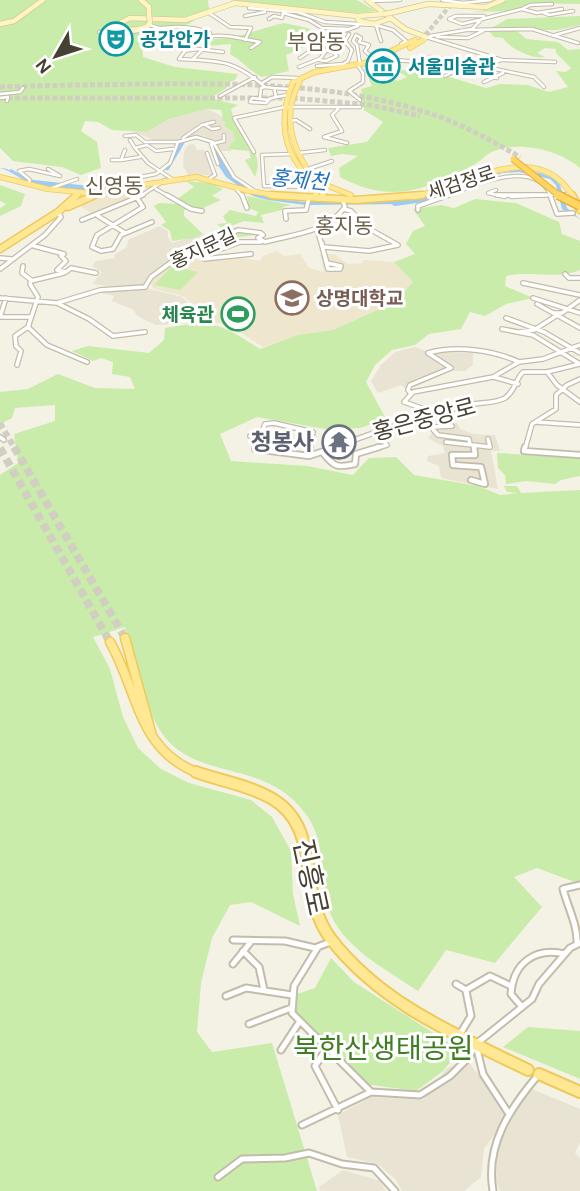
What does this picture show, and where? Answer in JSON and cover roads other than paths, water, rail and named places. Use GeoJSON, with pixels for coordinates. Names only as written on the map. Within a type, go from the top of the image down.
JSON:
{"type":"FeatureCollection","features":[{"type":"Feature","properties":{"kind":"highway"},"geometry":{"type":"LineString","coordinates":[[516,158],[561,197],[579,208],[553,193],[516,158]]}},
{"type":"Feature","properties":{"kind":"main road"},"geometry":{"type":"LineString","coordinates":[[343,201],[326,187],[317,184],[295,154],[284,121],[288,107],[301,80],[355,65],[418,38]]}},
{"type":"Feature","properties":{"kind":"main road"},"geometry":{"type":"LineString","coordinates":[[320,198],[317,184],[295,154],[288,92],[297,78],[384,59],[418,38]]}},
{"type":"Feature","properties":{"kind":"main road"},"geometry":{"type":"LineString","coordinates":[[355,65],[418,38]]}},
{"type":"Feature","properties":{"kind":"main road"},"geometry":{"type":"LineString","coordinates":[[355,65],[418,38]]}},
{"type":"Feature","properties":{"kind":"main road","name":"세검정로"},"geometry":{"type":"LineString","coordinates":[[343,201],[416,196],[507,167],[533,168],[564,180],[579,208]]}},
{"type":"Feature","properties":{"kind":"main road"},"geometry":{"type":"LineString","coordinates":[[0,177],[48,189],[79,193],[118,189]]}},
{"type":"Feature","properties":{"kind":"main road"},"geometry":{"type":"LineString","coordinates":[[0,249],[58,212],[89,197],[168,178],[210,178],[239,190],[343,201]]}},
{"type":"Feature","properties":{"kind":"main road"},"geometry":{"type":"LineString","coordinates":[[29,184],[60,197],[62,206],[58,212]]}},
{"type":"Feature","properties":{"kind":"main road"},"geometry":{"type":"LineString","coordinates":[[298,198],[309,194],[317,184]]}},
{"type":"Feature","properties":{"kind":"main road"},"geometry":{"type":"LineString","coordinates":[[58,212],[79,193]]}},
{"type":"Feature","properties":{"kind":"main road"},"geometry":{"type":"LineString","coordinates":[[125,638],[152,738]]}},
{"type":"Feature","properties":{"kind":"main road","name":"진흥로"},"geometry":{"type":"LineString","coordinates":[[110,642],[126,670],[142,723],[163,752],[187,769],[257,789],[282,805],[294,817],[308,854],[312,904],[330,942],[345,960],[380,988],[476,1044],[580,1092]]}},
{"type":"Feature","properties":{"kind":"street"},"geometry":{"type":"LineString","coordinates":[[0,24],[14,21],[43,0]]}},
{"type":"Feature","properties":{"kind":"street"},"geometry":{"type":"LineString","coordinates":[[141,0],[149,7],[150,24]]}},
{"type":"Feature","properties":{"kind":"street"},"geometry":{"type":"LineString","coordinates":[[367,0],[400,0]]}},
{"type":"Feature","properties":{"kind":"street"},"geometry":{"type":"LineString","coordinates":[[367,0],[391,15],[418,38],[502,60],[555,62]]}},
{"type":"Feature","properties":{"kind":"street"},"geometry":{"type":"LineString","coordinates":[[442,0],[465,3],[491,0]]}},
{"type":"Feature","properties":{"kind":"street"},"geometry":{"type":"LineString","coordinates":[[376,25],[391,15],[425,4],[476,7],[497,4],[503,0]]}},
{"type":"Feature","properties":{"kind":"street"},"geometry":{"type":"LineString","coordinates":[[170,32],[150,24],[130,30],[121,28],[118,24],[131,18],[185,20],[225,4],[241,2],[357,16],[391,15]]}},
{"type":"Feature","properties":{"kind":"street"},"geometry":{"type":"LineString","coordinates":[[245,40],[251,28],[223,25],[210,12],[226,5],[246,4],[300,13]]}},
{"type":"Feature","properties":{"kind":"street"},"geometry":{"type":"LineString","coordinates":[[489,16],[462,24],[449,19],[456,16],[489,16],[530,5],[552,4]]}},
{"type":"Feature","properties":{"kind":"street"},"geometry":{"type":"LineString","coordinates":[[250,8],[291,11],[325,22],[376,25],[397,31],[406,41],[374,58],[366,52],[369,46],[359,42],[361,38],[356,35],[335,34],[327,42]]}},
{"type":"Feature","properties":{"kind":"street"},"geometry":{"type":"LineString","coordinates":[[522,9],[543,12],[562,9]]}},
{"type":"Feature","properties":{"kind":"street"},"geometry":{"type":"LineString","coordinates":[[245,16],[271,10]]}},
{"type":"Feature","properties":{"kind":"street"},"geometry":{"type":"LineString","coordinates":[[283,13],[291,11]]}},
{"type":"Feature","properties":{"kind":"street"},"geometry":{"type":"LineString","coordinates":[[543,12],[549,15],[573,11]]}},
{"type":"Feature","properties":{"kind":"street"},"geometry":{"type":"LineString","coordinates":[[269,19],[282,18],[283,13]]}},
{"type":"Feature","properties":{"kind":"street"},"geometry":{"type":"LineString","coordinates":[[283,13],[309,20],[322,28],[343,26],[351,29]]}},
{"type":"Feature","properties":{"kind":"street"},"geometry":{"type":"LineString","coordinates":[[357,16],[359,21],[369,24],[384,20]]}},
{"type":"Feature","properties":{"kind":"street"},"geometry":{"type":"LineString","coordinates":[[418,38],[474,28],[480,20]]}},
{"type":"Feature","properties":{"kind":"street"},"geometry":{"type":"LineString","coordinates":[[343,33],[363,25]]}},
{"type":"Feature","properties":{"kind":"street"},"geometry":{"type":"LineString","coordinates":[[376,25],[382,41]]}},
{"type":"Feature","properties":{"kind":"street"},"geometry":{"type":"LineString","coordinates":[[99,32],[122,35],[160,28],[195,27],[224,37]]}},
{"type":"Feature","properties":{"kind":"street"},"geometry":{"type":"LineString","coordinates":[[554,35],[580,28]]}},
{"type":"Feature","properties":{"kind":"street"},"geometry":{"type":"LineString","coordinates":[[464,30],[528,29],[578,43]]}},
{"type":"Feature","properties":{"kind":"street"},"geometry":{"type":"LineString","coordinates":[[418,38],[470,37],[478,36],[483,31]]}},
{"type":"Feature","properties":{"kind":"street"},"geometry":{"type":"LineString","coordinates":[[349,34],[345,40],[352,50],[348,61],[363,72],[363,82],[349,91],[358,99]]}},
{"type":"Feature","properties":{"kind":"street"},"geometry":{"type":"LineString","coordinates":[[251,48],[260,42],[201,35],[184,50],[180,61],[228,62],[255,77],[265,87]]}},
{"type":"Feature","properties":{"kind":"street"},"geometry":{"type":"LineString","coordinates":[[355,65],[357,45],[353,41],[356,35]]}},
{"type":"Feature","properties":{"kind":"street"},"geometry":{"type":"LineString","coordinates":[[192,61],[207,45],[203,41]]}},
{"type":"Feature","properties":{"kind":"street"},"geometry":{"type":"LineString","coordinates":[[300,58],[327,42],[347,44]]}},
{"type":"Feature","properties":{"kind":"street"},"geometry":{"type":"LineString","coordinates":[[319,59],[327,61],[337,56],[318,48],[321,44]]}},
{"type":"Feature","properties":{"kind":"street"},"geometry":{"type":"LineString","coordinates":[[170,48],[223,51]]}},
{"type":"Feature","properties":{"kind":"street"},"geometry":{"type":"LineString","coordinates":[[299,66],[319,59],[326,51]]}},
{"type":"Feature","properties":{"kind":"street"},"geometry":{"type":"LineString","coordinates":[[418,62],[431,57],[456,61]]}},
{"type":"Feature","properties":{"kind":"street"},"geometry":{"type":"LineString","coordinates":[[384,59],[418,62],[496,78]]}},
{"type":"Feature","properties":{"kind":"street"},"geometry":{"type":"LineString","coordinates":[[384,59],[394,64],[395,68],[390,71],[393,74]]}},
{"type":"Feature","properties":{"kind":"street"},"geometry":{"type":"LineString","coordinates":[[502,60],[492,63],[489,68],[503,73],[530,75],[542,82],[544,87]]}},
{"type":"Feature","properties":{"kind":"street"},"geometry":{"type":"LineString","coordinates":[[317,66],[355,65]]}},
{"type":"Feature","properties":{"kind":"street"},"geometry":{"type":"LineString","coordinates":[[456,71],[447,75],[456,76]]}},
{"type":"Feature","properties":{"kind":"street"},"geometry":{"type":"LineString","coordinates":[[484,82],[503,73]]}},
{"type":"Feature","properties":{"kind":"street"},"geometry":{"type":"LineString","coordinates":[[220,96],[255,77]]}},
{"type":"Feature","properties":{"kind":"street"},"geometry":{"type":"LineString","coordinates":[[262,82],[272,77],[297,78]]}},
{"type":"Feature","properties":{"kind":"street"},"geometry":{"type":"LineString","coordinates":[[260,98],[261,88],[265,87],[288,92]]}},
{"type":"Feature","properties":{"kind":"street"},"geometry":{"type":"LineString","coordinates":[[0,96],[20,92],[23,88]]}},
{"type":"Feature","properties":{"kind":"street"},"geometry":{"type":"LineString","coordinates":[[274,88],[276,97]]}},
{"type":"Feature","properties":{"kind":"street"},"geometry":{"type":"LineString","coordinates":[[269,99],[266,103],[250,102],[252,98],[269,99],[288,92]]}},
{"type":"Feature","properties":{"kind":"street"},"geometry":{"type":"LineString","coordinates":[[0,96],[8,97],[7,101]]}},
{"type":"Feature","properties":{"kind":"street"},"geometry":{"type":"LineString","coordinates":[[254,152],[234,118],[288,107],[359,107]]}},
{"type":"Feature","properties":{"kind":"street"},"geometry":{"type":"LineString","coordinates":[[338,108],[332,115],[342,131],[324,137],[347,143]]}},
{"type":"Feature","properties":{"kind":"street"},"geometry":{"type":"LineString","coordinates":[[290,121],[296,120],[310,129]]}},
{"type":"Feature","properties":{"kind":"street"},"geometry":{"type":"LineString","coordinates":[[89,187],[133,180],[162,170],[169,164],[178,142],[204,124],[214,122]]}},
{"type":"Feature","properties":{"kind":"street"},"geometry":{"type":"LineString","coordinates":[[204,124],[212,129],[219,128]]}},
{"type":"Feature","properties":{"kind":"street"},"geometry":{"type":"LineString","coordinates":[[125,136],[136,135],[145,142],[178,142]]}},
{"type":"Feature","properties":{"kind":"street"},"geometry":{"type":"LineString","coordinates":[[213,144],[226,139],[225,135]]}},
{"type":"Feature","properties":{"kind":"street"},"geometry":{"type":"LineString","coordinates":[[183,138],[200,137],[213,144],[234,177],[257,193]]}},
{"type":"Feature","properties":{"kind":"street"},"geometry":{"type":"LineString","coordinates":[[82,220],[137,198],[168,178],[162,170],[148,166],[130,140]]}},
{"type":"Feature","properties":{"kind":"street"},"geometry":{"type":"LineString","coordinates":[[213,144],[218,164]]}},
{"type":"Feature","properties":{"kind":"street"},"geometry":{"type":"LineString","coordinates":[[135,148],[147,145],[156,151],[173,149]]}},
{"type":"Feature","properties":{"kind":"street"},"geometry":{"type":"LineString","coordinates":[[121,160],[125,150]]}},
{"type":"Feature","properties":{"kind":"street"},"geometry":{"type":"LineString","coordinates":[[317,184],[264,186],[262,155],[325,150]]}},
{"type":"Feature","properties":{"kind":"street"},"geometry":{"type":"LineString","coordinates":[[207,153],[215,175],[210,178]]}},
{"type":"Feature","properties":{"kind":"street"},"geometry":{"type":"LineString","coordinates":[[112,160],[141,158]]}},
{"type":"Feature","properties":{"kind":"street"},"geometry":{"type":"LineString","coordinates":[[308,169],[332,161]]}},
{"type":"Feature","properties":{"kind":"street"},"geometry":{"type":"LineString","coordinates":[[29,184],[19,171],[21,169],[27,168],[51,177],[60,176],[48,169]]}},
{"type":"Feature","properties":{"kind":"street"},"geometry":{"type":"LineString","coordinates":[[418,210],[418,206],[462,188],[516,174],[528,176],[553,193],[557,214],[579,208],[552,176],[533,168]]}},
{"type":"Feature","properties":{"kind":"street"},"geometry":{"type":"LineString","coordinates":[[486,173],[496,178]]}},
{"type":"Feature","properties":{"kind":"street"},"geometry":{"type":"LineString","coordinates":[[48,189],[59,184],[70,184],[77,179]]}},
{"type":"Feature","properties":{"kind":"street"},"geometry":{"type":"LineString","coordinates":[[454,184],[462,188]]}},
{"type":"Feature","properties":{"kind":"street"},"geometry":{"type":"LineString","coordinates":[[155,188],[191,209],[202,211]]}},
{"type":"Feature","properties":{"kind":"street"},"geometry":{"type":"LineString","coordinates":[[239,190],[247,208]]}},
{"type":"Feature","properties":{"kind":"street"},"geometry":{"type":"LineString","coordinates":[[496,190],[488,193],[506,197],[567,194]]}},
{"type":"Feature","properties":{"kind":"street"},"geometry":{"type":"LineString","coordinates":[[137,198],[143,206],[97,235],[92,247],[101,251],[113,249],[118,237],[152,222]]}},
{"type":"Feature","properties":{"kind":"street"},"geometry":{"type":"LineString","coordinates":[[286,219],[285,211],[306,210],[309,198]]}},
{"type":"Feature","properties":{"kind":"street"},"geometry":{"type":"LineString","coordinates":[[323,245],[369,251],[398,244],[366,227],[343,201]]}},
{"type":"Feature","properties":{"kind":"street","name":"홍지문길"},"geometry":{"type":"LineString","coordinates":[[263,242],[250,255],[241,253],[214,260],[204,259],[207,254],[238,242],[263,242],[317,229],[343,201]]}},
{"type":"Feature","properties":{"kind":"street"},"geometry":{"type":"LineString","coordinates":[[0,269],[34,245],[61,216],[58,212]]}},
{"type":"Feature","properties":{"kind":"street"},"geometry":{"type":"LineString","coordinates":[[97,216],[124,233]]}},
{"type":"Feature","properties":{"kind":"street","name":"홍지문길"},"geometry":{"type":"LineString","coordinates":[[57,303],[97,292],[104,287],[147,286],[146,282],[168,263],[240,229],[261,233],[263,235],[258,238],[263,242]]}},
{"type":"Feature","properties":{"kind":"street"},"geometry":{"type":"LineString","coordinates":[[317,229],[323,245],[327,263],[342,267],[337,271],[328,269],[322,254],[323,245]]}},
{"type":"Feature","properties":{"kind":"street"},"geometry":{"type":"LineString","coordinates":[[25,233],[41,238]]}},
{"type":"Feature","properties":{"kind":"street"},"geometry":{"type":"LineString","coordinates":[[33,252],[34,245]]}},
{"type":"Feature","properties":{"kind":"street"},"geometry":{"type":"LineString","coordinates":[[34,245],[64,254],[61,256],[65,261],[57,270],[66,272]]}},
{"type":"Feature","properties":{"kind":"street"},"geometry":{"type":"LineString","coordinates":[[199,248],[207,254]]}},
{"type":"Feature","properties":{"kind":"street"},"geometry":{"type":"LineString","coordinates":[[0,258],[12,260]]}},
{"type":"Feature","properties":{"kind":"street"},"geometry":{"type":"LineString","coordinates":[[17,365],[21,351],[16,346],[15,336],[28,327],[38,300],[31,281],[22,273],[23,266]]}},
{"type":"Feature","properties":{"kind":"street"},"geometry":{"type":"LineString","coordinates":[[31,281],[66,272],[71,268],[96,273]]}},
{"type":"Feature","properties":{"kind":"street"},"geometry":{"type":"LineString","coordinates":[[565,274],[569,278],[580,280]]}},
{"type":"Feature","properties":{"kind":"street"},"geometry":{"type":"LineString","coordinates":[[571,279],[580,280]]}},
{"type":"Feature","properties":{"kind":"street"},"geometry":{"type":"LineString","coordinates":[[523,283],[580,297]]}},
{"type":"Feature","properties":{"kind":"street"},"geometry":{"type":"LineString","coordinates":[[516,333],[536,329],[554,315],[562,313],[580,297]]}},
{"type":"Feature","properties":{"kind":"street"},"geometry":{"type":"LineString","coordinates":[[3,298],[0,317],[31,317]]}},
{"type":"Feature","properties":{"kind":"street","name":"홍지문길"},"geometry":{"type":"LineString","coordinates":[[3,298],[57,303],[89,319],[95,326],[113,336],[145,332]]}},
{"type":"Feature","properties":{"kind":"street"},"geometry":{"type":"LineString","coordinates":[[533,298],[580,313]]}},
{"type":"Feature","properties":{"kind":"street"},"geometry":{"type":"LineString","coordinates":[[537,303],[580,328]]}},
{"type":"Feature","properties":{"kind":"street"},"geometry":{"type":"LineString","coordinates":[[506,318],[536,329],[580,353]]}},
{"type":"Feature","properties":{"kind":"street"},"geometry":{"type":"LineString","coordinates":[[28,327],[47,345],[87,362]]}},
{"type":"Feature","properties":{"kind":"street"},"geometry":{"type":"LineString","coordinates":[[502,329],[533,335],[580,364]]}},
{"type":"Feature","properties":{"kind":"street"},"geometry":{"type":"LineString","coordinates":[[433,416],[424,409],[404,402],[411,394],[493,377],[519,362],[563,353],[580,345]]}},
{"type":"Feature","properties":{"kind":"street"},"geometry":{"type":"LineString","coordinates":[[411,394],[408,390],[410,385],[451,368],[428,353],[436,350],[481,352],[519,362],[526,372],[547,372],[580,364]]}},
{"type":"Feature","properties":{"kind":"street","name":"홍은중앙로"},"geometry":{"type":"LineString","coordinates":[[255,449],[309,456],[323,453],[376,432],[471,404],[502,400],[508,397],[518,384],[520,373],[526,372]]}},
{"type":"Feature","properties":{"kind":"street"},"geometry":{"type":"LineString","coordinates":[[547,372],[562,389],[580,402]]}},
{"type":"Feature","properties":{"kind":"street"},"geometry":{"type":"LineString","coordinates":[[493,377],[518,384]]}},
{"type":"Feature","properties":{"kind":"street"},"geometry":{"type":"LineString","coordinates":[[580,379],[562,389],[556,395],[556,408],[532,424],[524,451],[580,455]]}},
{"type":"Feature","properties":{"kind":"street"},"geometry":{"type":"LineString","coordinates":[[424,419],[438,435],[469,439],[475,454],[452,455],[453,465],[481,467],[485,484],[471,480]]}},
{"type":"Feature","properties":{"kind":"street"},"geometry":{"type":"LineString","coordinates":[[536,422],[580,425]]}},
{"type":"Feature","properties":{"kind":"street"},"geometry":{"type":"LineString","coordinates":[[260,438],[265,425],[274,423],[313,432],[309,456]]}},
{"type":"Feature","properties":{"kind":"street"},"geometry":{"type":"LineString","coordinates":[[431,427],[452,426]]}},
{"type":"Feature","properties":{"kind":"street"},"geometry":{"type":"LineString","coordinates":[[323,453],[333,466],[347,468],[355,464],[356,454],[387,445],[376,432]]}},
{"type":"Feature","properties":{"kind":"street"},"geometry":{"type":"LineString","coordinates":[[250,436],[310,444]]}},
{"type":"Feature","properties":{"kind":"street"},"geometry":{"type":"LineString","coordinates":[[446,442],[490,447],[488,439]]}},
{"type":"Feature","properties":{"kind":"street"},"geometry":{"type":"LineString","coordinates":[[302,1125],[371,1092],[420,1096],[450,1076],[469,1057],[476,1044],[532,999],[539,984],[565,954],[578,944],[579,927],[570,917],[563,890],[580,885]]}},
{"type":"Feature","properties":{"kind":"street"},"geometry":{"type":"LineString","coordinates":[[233,940],[296,940],[318,947]]}},
{"type":"Feature","properties":{"kind":"street"},"geometry":{"type":"LineString","coordinates":[[233,964],[251,942]]}},
{"type":"Feature","properties":{"kind":"street"},"geometry":{"type":"LineString","coordinates":[[330,942],[318,947],[298,975],[289,1000],[291,1008],[300,1021],[371,1092]]}},
{"type":"Feature","properties":{"kind":"street"},"geometry":{"type":"LineString","coordinates":[[522,1007],[511,994],[517,966],[528,958],[552,949],[565,954]]}},
{"type":"Feature","properties":{"kind":"street"},"geometry":{"type":"LineString","coordinates":[[243,951],[258,962],[264,990]]}},
{"type":"Feature","properties":{"kind":"street"},"geometry":{"type":"LineString","coordinates":[[466,990],[490,976],[511,986]]}},
{"type":"Feature","properties":{"kind":"street"},"geometry":{"type":"LineString","coordinates":[[456,984],[466,990],[471,1016],[460,1035]]}},
{"type":"Feature","properties":{"kind":"street"},"geometry":{"type":"LineString","coordinates":[[226,996],[246,988],[292,995]]}},
{"type":"Feature","properties":{"kind":"street"},"geometry":{"type":"LineString","coordinates":[[249,1024],[291,1008]]}},
{"type":"Feature","properties":{"kind":"street"},"geometry":{"type":"LineString","coordinates":[[281,1050],[300,1021]]}},
{"type":"Feature","properties":{"kind":"street"},"geometry":{"type":"LineString","coordinates":[[476,1044],[476,1061],[480,1070],[509,1115]]}},
{"type":"Feature","properties":{"kind":"street"},"geometry":{"type":"LineString","coordinates":[[327,1048],[315,1066],[338,1110]]}},
{"type":"Feature","properties":{"kind":"street"},"geometry":{"type":"LineString","coordinates":[[493,1191],[490,1161],[493,1147],[533,1072]]}},
{"type":"Feature","properties":{"kind":"street"},"geometry":{"type":"LineString","coordinates":[[218,1177],[242,1159],[285,1158],[309,1153],[342,1164],[374,1168],[395,1191]]}},
{"type":"Feature","properties":{"kind":"water","name":"홍제천"},"geometry":{"type":"Polygon","coordinates":[[[197,137],[214,144],[218,161],[232,178],[268,198],[305,202],[418,201],[487,175],[518,170],[553,178],[560,185],[567,208],[580,219],[562,209],[556,185],[550,179],[519,172],[502,173],[428,200],[403,204],[305,205],[268,200],[253,196],[226,177],[216,162],[210,144],[189,139],[197,137]]]}},
{"type":"Feature","properties":{"kind":"water"},"geometry":{"type":"Polygon","coordinates":[[[188,140],[178,149],[164,170],[138,180],[165,166],[181,144],[188,140]]]}},
{"type":"Feature","properties":{"kind":"water"},"geometry":{"type":"Polygon","coordinates":[[[0,168],[7,169],[41,185],[72,188],[132,181],[92,189],[58,189],[28,182],[0,168]]]}},
{"type":"Feature","properties":{"kind":"waterway","name":"홍제천"},"geometry":{"type":"LineString","coordinates":[[167,168],[183,141]]}},
{"type":"Feature","properties":{"kind":"waterway","name":"홍제천"},"geometry":{"type":"LineString","coordinates":[[214,146],[228,175],[240,184]]}},
{"type":"Feature","properties":{"kind":"waterway"},"geometry":{"type":"LineString","coordinates":[[11,170],[27,180]]}},
{"type":"Feature","properties":{"kind":"waterway","name":"홍제천"},"geometry":{"type":"LineString","coordinates":[[31,182],[87,188],[115,184]]}},
{"type":"Feature","properties":{"kind":"waterway","name":"홍제천"},"geometry":{"type":"LineString","coordinates":[[395,203],[431,198]]}},
{"type":"Feature","properties":{"kind":"tunnel"},"geometry":{"type":"LineString","coordinates":[[421,40],[455,0]]}},
{"type":"Feature","properties":{"kind":"tunnel"},"geometry":{"type":"LineString","coordinates":[[0,87],[217,84],[327,91],[399,104],[434,115],[467,128],[520,157]]}},
{"type":"Feature","properties":{"kind":"tunnel"},"geometry":{"type":"LineString","coordinates":[[0,98],[292,98],[370,105],[420,116]]}},
{"type":"Feature","properties":{"kind":"tunnel"},"geometry":{"type":"LineString","coordinates":[[0,423],[15,449]]}},
{"type":"Feature","properties":{"kind":"tunnel"},"geometry":{"type":"LineString","coordinates":[[14,447],[125,638]]}},
{"type":"Feature","properties":{"kind":"tunnel"},"geometry":{"type":"LineString","coordinates":[[0,448],[110,642]]}},
{"type":"Feature","properties":{"kind":"place","name":"공간안가"},"geometry":{"type":"Point","coordinates":[116,39]}},
{"type":"Feature","properties":{"kind":"place","name":"서울미술관"},"geometry":{"type":"Point","coordinates":[383,66]}},
{"type":"Feature","properties":{"kind":"place","name":"상명대학교"},"geometry":{"type":"Point","coordinates":[292,298]}},
{"type":"Feature","properties":{"kind":"place","name":"체육관"},"geometry":{"type":"Point","coordinates":[238,314]}},
{"type":"Feature","properties":{"kind":"place","name":"청봉사"},"geometry":{"type":"Point","coordinates":[339,442]}},
{"type":"Feature","properties":{"kind":"district","name":"부암동"},"geometry":{"type":"Point","coordinates":[316,42]}},
{"type":"Feature","properties":{"kind":"district","name":"신영동"},"geometry":{"type":"Point","coordinates":[114,186]}},
{"type":"Feature","properties":{"kind":"district","name":"홍지동"},"geometry":{"type":"Point","coordinates":[344,226]}},
{"type":"Feature","properties":{"kind":"park label","name":"북한산생태공원"},"geometry":{"type":"Point","coordinates":[383,1048]}}]}
